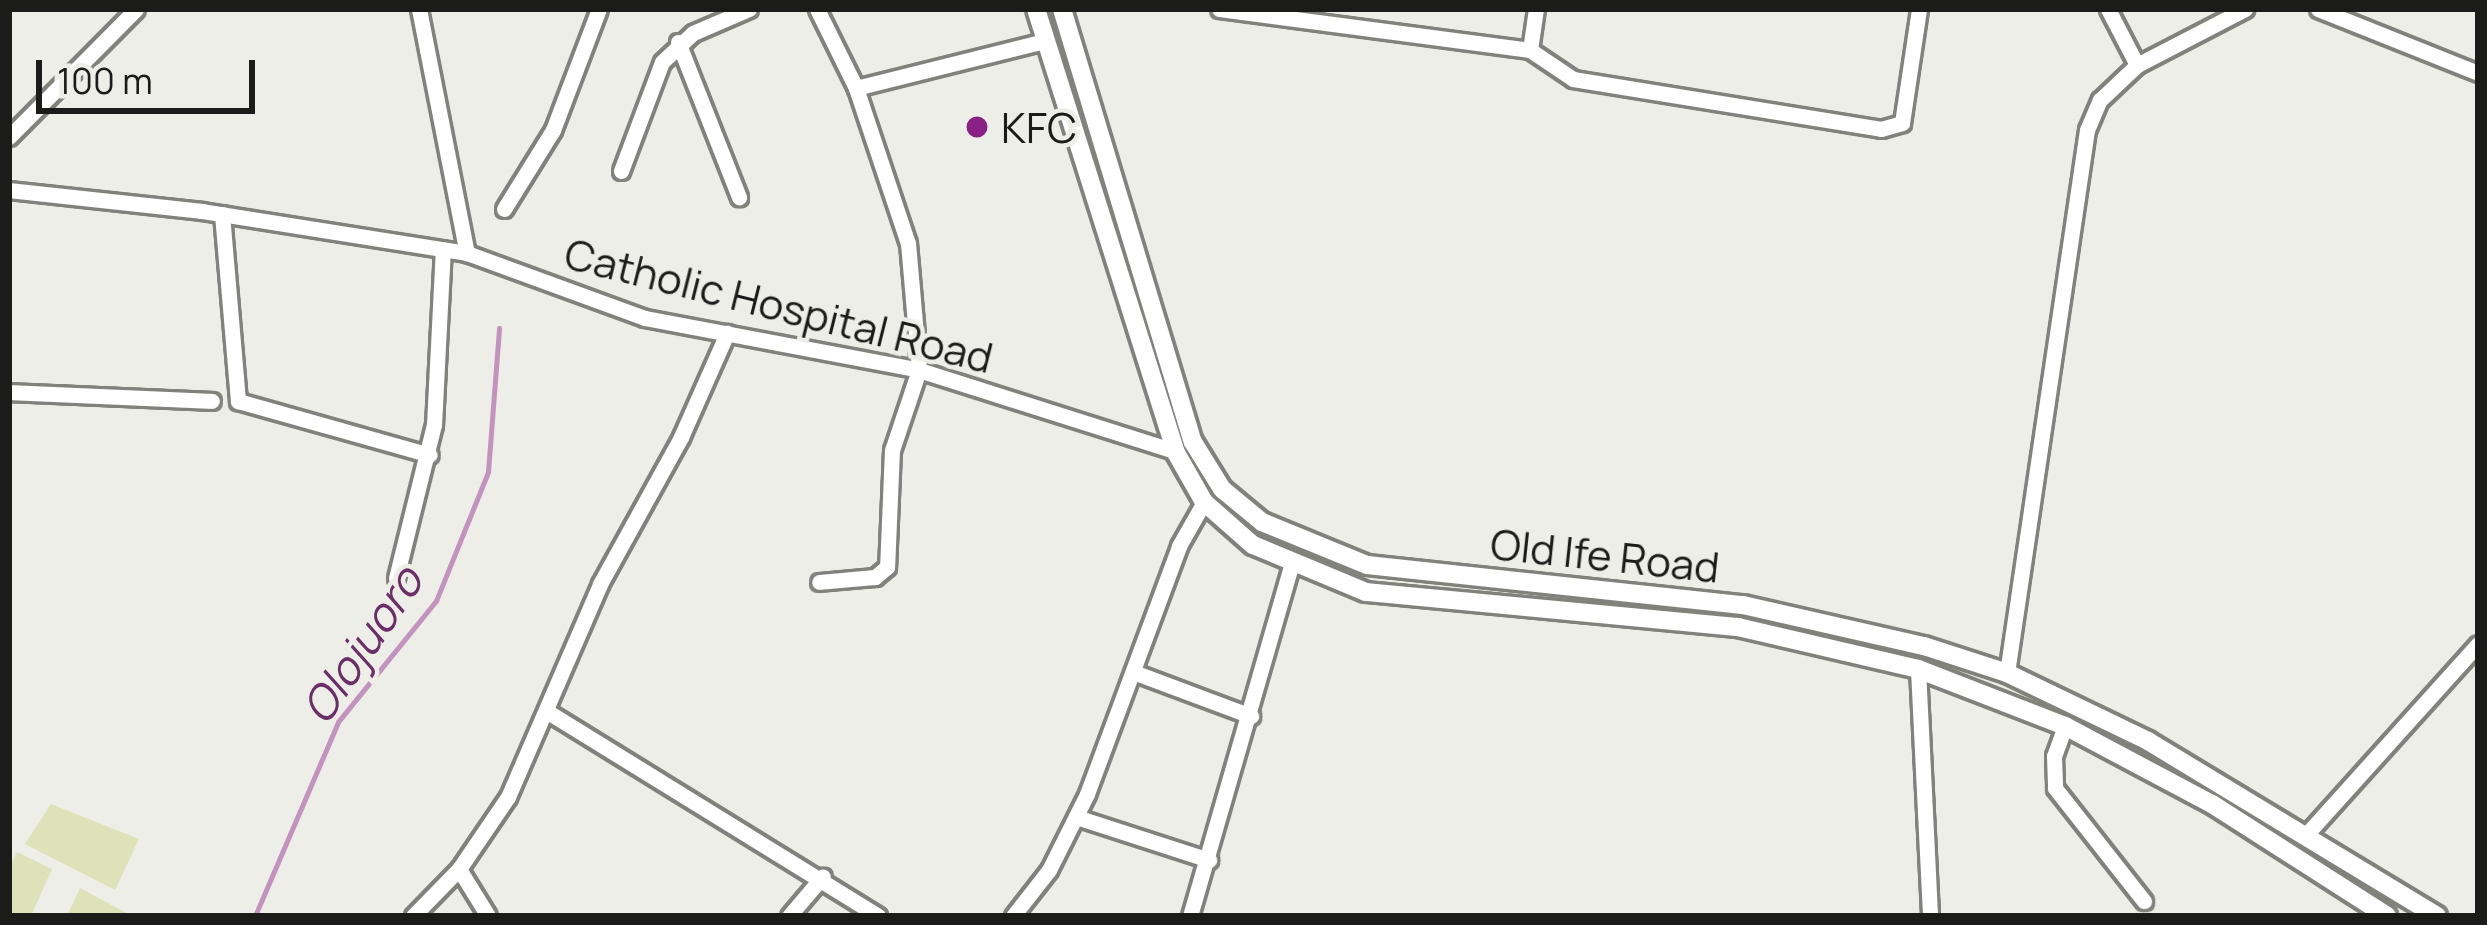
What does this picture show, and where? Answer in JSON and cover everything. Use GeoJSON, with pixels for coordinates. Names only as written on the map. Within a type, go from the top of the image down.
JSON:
{"type":"FeatureCollection","features":[{"type":"Feature","properties":{"kind":"main road","name":"Old Ife Road"},"geometry":{"type":"LineString","coordinates":[[1036,9],[1174,451],[1204,502],[1291,567],[1366,592],[1738,627],[1918,669],[2065,726],[2387,916]]}},
{"type":"Feature","properties":{"kind":"main road","name":"Old Ife Road"},"geometry":{"type":"LineString","coordinates":[[1062,9],[1193,442],[1241,509],[1293,541],[1367,565],[1743,605],[1924,646],[2007,674],[2148,741],[2437,916]]}},
{"type":"Feature","properties":{"kind":"main road"},"geometry":{"type":"LineString","coordinates":[[2284,852],[2303,834]]}},
{"type":"Feature","properties":{"kind":"street"},"geometry":{"type":"LineString","coordinates":[[9,137],[136,9]]}},
{"type":"Feature","properties":{"kind":"street"},"geometry":{"type":"LineString","coordinates":[[419,9],[467,254]]}},
{"type":"Feature","properties":{"kind":"street"},"geometry":{"type":"LineString","coordinates":[[504,209],[553,130],[598,9]]}},
{"type":"Feature","properties":{"kind":"street"},"geometry":{"type":"LineString","coordinates":[[621,172],[662,62],[679,42],[749,9]]}},
{"type":"Feature","properties":{"kind":"street"},"geometry":{"type":"LineString","coordinates":[[817,9],[856,88],[914,270],[919,370],[892,450],[887,567],[875,577],[819,582]]}},
{"type":"Feature","properties":{"kind":"street"},"geometry":{"type":"LineString","coordinates":[[1220,9],[1278,13],[1530,50],[1573,80],[1895,128],[1919,9]]}},
{"type":"Feature","properties":{"kind":"street"},"geometry":{"type":"LineString","coordinates":[[1530,50],[1536,9]]}},
{"type":"Feature","properties":{"kind":"street"},"geometry":{"type":"LineString","coordinates":[[2108,9],[2138,64]]}},
{"type":"Feature","properties":{"kind":"street"},"geometry":{"type":"LineString","coordinates":[[2007,674],[2087,130],[2100,100],[2138,64],[2245,9]]}},
{"type":"Feature","properties":{"kind":"street"},"geometry":{"type":"LineString","coordinates":[[2318,9],[2478,73]]}},
{"type":"Feature","properties":{"kind":"street"},"geometry":{"type":"LineString","coordinates":[[856,88],[1045,41]]}},
{"type":"Feature","properties":{"kind":"street"},"geometry":{"type":"LineString","coordinates":[[679,42],[739,196]]}},
{"type":"Feature","properties":{"kind":"street","name":"Catholic Hospital Road"},"geometry":{"type":"LineString","coordinates":[[9,190],[222,214],[467,254],[600,305],[919,370],[1174,451]]}},
{"type":"Feature","properties":{"kind":"street"},"geometry":{"type":"LineString","coordinates":[[222,214],[238,401],[430,455]]}},
{"type":"Feature","properties":{"kind":"street"},"geometry":{"type":"LineString","coordinates":[[396,578],[430,455],[443,249]]}},
{"type":"Feature","properties":{"kind":"street"},"geometry":{"type":"LineString","coordinates":[[413,916],[459,869],[508,797],[600,584],[681,437],[727,333]]}},
{"type":"Feature","properties":{"kind":"street"},"geometry":{"type":"LineString","coordinates":[[9,392],[212,400]]}},
{"type":"Feature","properties":{"kind":"street"},"geometry":{"type":"LineString","coordinates":[[1013,916],[1076,817],[1136,673],[1179,546],[1204,502]]}},
{"type":"Feature","properties":{"kind":"street"},"geometry":{"type":"LineString","coordinates":[[1190,916],[1291,567]]}},
{"type":"Feature","properties":{"kind":"street"},"geometry":{"type":"LineString","coordinates":[[2303,834],[2478,644]]}},
{"type":"Feature","properties":{"kind":"street"},"geometry":{"type":"LineString","coordinates":[[1918,669],[1930,916]]}},
{"type":"Feature","properties":{"kind":"street"},"geometry":{"type":"LineString","coordinates":[[1136,673],[1250,716]]}},
{"type":"Feature","properties":{"kind":"street"},"geometry":{"type":"LineString","coordinates":[[548,712],[823,877],[878,916]]}},
{"type":"Feature","properties":{"kind":"street"},"geometry":{"type":"LineString","coordinates":[[2065,726],[2054,756],[2055,788],[2144,902]]}},
{"type":"Feature","properties":{"kind":"street"},"geometry":{"type":"LineString","coordinates":[[1076,817],[1209,860]]}},
{"type":"Feature","properties":{"kind":"street"},"geometry":{"type":"LineString","coordinates":[[459,869],[488,916]]}},
{"type":"Feature","properties":{"kind":"street"},"geometry":{"type":"LineString","coordinates":[[789,916],[823,877]]}},
{"type":"Feature","properties":{"kind":"green space"},"geometry":{"type":"Polygon","coordinates":[[[51,804],[139,839],[115,890],[25,844],[51,804]]]}},
{"type":"Feature","properties":{"kind":"green space"},"geometry":{"type":"Polygon","coordinates":[[[17,852],[52,869],[31,916],[9,916],[9,868],[17,852]]]}},
{"type":"Feature","properties":{"kind":"green space"},"geometry":{"type":"Polygon","coordinates":[[[80,888],[132,916],[67,916],[80,888]]]}},
{"type":"Feature","properties":{"kind":"waterway","name":"Olojuoro"},"geometry":{"type":"LineString","coordinates":[[255,916],[338,722],[436,601],[488,472],[499,328]]}},
{"type":"Feature","properties":{"kind":"place","name":"KFC"},"geometry":{"type":"Point","coordinates":[977,127]}}]}
